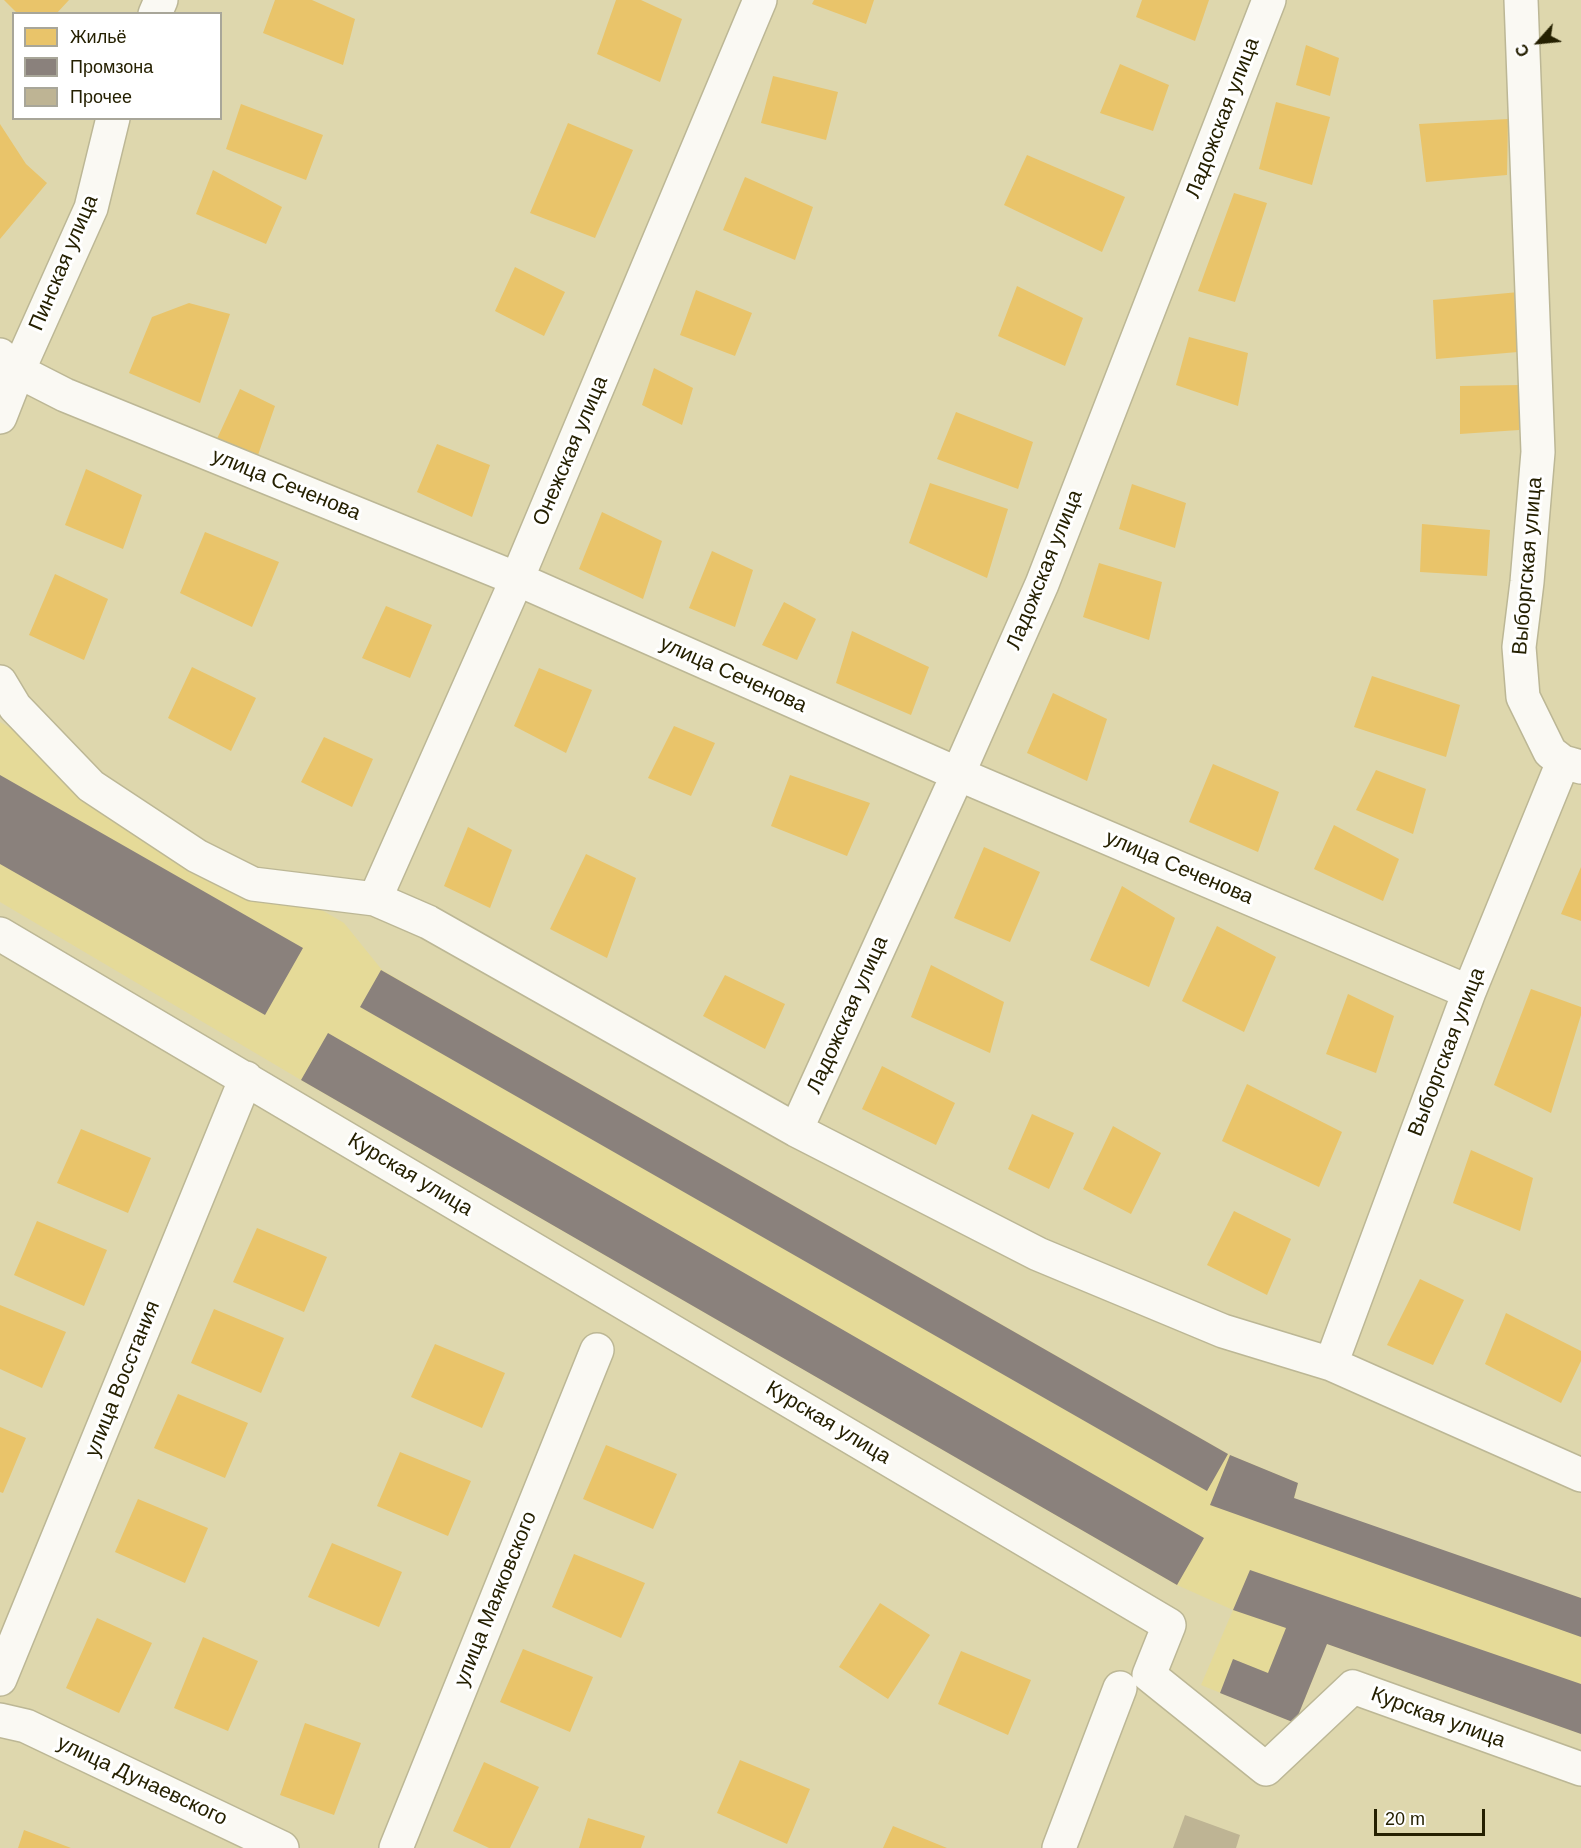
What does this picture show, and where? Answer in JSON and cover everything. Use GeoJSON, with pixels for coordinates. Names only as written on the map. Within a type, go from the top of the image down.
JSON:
{"type":"FeatureCollection","features":[{"type":"Feature","properties":{"kind":"street","name":"Онежская улица"},"geometry":{"type":"LineString","coordinates":[[375,899],[516,579],[760,0]]}},
{"type":"Feature","properties":{"kind":"street","name":"Ладожская улица"},"geometry":{"type":"LineString","coordinates":[[796,1130],[1042,584],[1269,0]]}},
{"type":"Feature","properties":{"kind":"street","name":"Выборгская улица"},"geometry":{"type":"LineString","coordinates":[[1331,1364],[1468,992],[1572,764],[1550,752],[1523,697],[1519,647],[1538,452],[1521,0]]}},
{"type":"Feature","properties":{"kind":"street","name":"Пинская улица"},"geometry":{"type":"LineString","coordinates":[[0,417],[9,363],[91,208],[113,120]]}},
{"type":"Feature","properties":{"kind":"street","name":"улица Сеченова"},"geometry":{"type":"LineString","coordinates":[[9,363],[65,394],[516,579],[958,774],[1468,992]]}},
{"type":"Feature","properties":{"kind":"street"},"geometry":{"type":"LineString","coordinates":[[0,682],[15,706],[91,786],[197,856],[253,884],[375,899],[428,922],[796,1130],[1038,1254],[1223,1331],[1331,1364],[1581,1475]]}},
{"type":"Feature","properties":{"kind":"street","name":"Курская улица"},"geometry":{"type":"LineString","coordinates":[[0,933],[1169,1625],[1149,1675],[1266,1769],[1353,1687],[1581,1769]]}},
{"type":"Feature","properties":{"kind":"street","name":"улица Восстания"},"geometry":{"type":"LineString","coordinates":[[0,1680],[246,1078]]}},
{"type":"Feature","properties":{"kind":"street","name":"улица Маяковского"},"geometry":{"type":"LineString","coordinates":[[396,1848],[597,1350]]}},
{"type":"Feature","properties":{"kind":"street"},"geometry":{"type":"LineString","coordinates":[[1059,1848],[1120,1688]]}},
{"type":"Feature","properties":{"kind":"street","name":"улица Дунаевского"},"geometry":{"type":"LineString","coordinates":[[0,1720],[26,1726],[282,1848]]}},
{"type":"Feature","properties":{"kind":"shaded area"},"geometry":{"type":"Polygon","coordinates":[[[0,722],[344,923],[382,970],[1230,1455],[1298,1483],[1294,1499],[1581,1598],[1581,1734],[1327,1644],[1295,1723],[1201,1685],[1233,1610],[1177,1585],[301,1080],[0,902],[0,722]]]}},
{"type":"Feature","properties":{"kind":"building: Жильё"},"geometry":{"type":"Polygon","coordinates":[[[4,0],[69,0],[58,12],[16,12],[4,0]]]}},
{"type":"Feature","properties":{"kind":"building: Жильё"},"geometry":{"type":"Polygon","coordinates":[[[275,0],[312,0],[355,19],[343,65],[263,33],[275,0]]]}},
{"type":"Feature","properties":{"kind":"building: Жильё"},"geometry":{"type":"Polygon","coordinates":[[[616,0],[641,0],[682,19],[660,82],[597,54],[616,0]]]}},
{"type":"Feature","properties":{"kind":"building: Жильё"},"geometry":{"type":"Polygon","coordinates":[[[814,0],[874,0],[866,24],[812,4],[814,0]]]}},
{"type":"Feature","properties":{"kind":"building: Жильё"},"geometry":{"type":"Polygon","coordinates":[[[1142,0],[1209,0],[1195,41],[1136,17],[1142,0]]]}},
{"type":"Feature","properties":{"kind":"building: Жильё"},"geometry":{"type":"Polygon","coordinates":[[[1306,45],[1339,58],[1330,96],[1296,85],[1306,45]]]}},
{"type":"Feature","properties":{"kind":"building: Жильё"},"geometry":{"type":"Polygon","coordinates":[[[1120,64],[1169,85],[1153,131],[1100,113],[1120,64]]]}},
{"type":"Feature","properties":{"kind":"building: Жильё"},"geometry":{"type":"Polygon","coordinates":[[[773,76],[838,92],[826,140],[761,123],[773,76]]]}},
{"type":"Feature","properties":{"kind":"building: Жильё"},"geometry":{"type":"Polygon","coordinates":[[[1276,102],[1330,117],[1312,185],[1259,169],[1276,102]]]}},
{"type":"Feature","properties":{"kind":"building: Жильё"},"geometry":{"type":"Polygon","coordinates":[[[241,104],[323,135],[306,180],[226,149],[241,104]]]}},
{"type":"Feature","properties":{"kind":"building: Жильё"},"geometry":{"type":"Polygon","coordinates":[[[1508,119],[1507,175],[1426,182],[1419,124],[1508,119]]]}},
{"type":"Feature","properties":{"kind":"building: Жильё"},"geometry":{"type":"Polygon","coordinates":[[[568,123],[633,150],[595,238],[530,213],[568,123]]]}},
{"type":"Feature","properties":{"kind":"building: Жильё"},"geometry":{"type":"Polygon","coordinates":[[[0,124],[26,164],[47,183],[0,239],[0,124]]]}},
{"type":"Feature","properties":{"kind":"building: Жильё"},"geometry":{"type":"Polygon","coordinates":[[[1027,155],[1125,197],[1102,252],[1004,205],[1027,155]]]}},
{"type":"Feature","properties":{"kind":"building: Жильё"},"geometry":{"type":"Polygon","coordinates":[[[213,170],[282,207],[266,244],[196,214],[213,170]]]}},
{"type":"Feature","properties":{"kind":"building: Жильё"},"geometry":{"type":"Polygon","coordinates":[[[745,177],[813,207],[795,260],[723,230],[745,177]]]}},
{"type":"Feature","properties":{"kind":"building: Жильё"},"geometry":{"type":"Polygon","coordinates":[[[1234,193],[1267,203],[1235,302],[1198,291],[1234,193]]]}},
{"type":"Feature","properties":{"kind":"building: Жильё"},"geometry":{"type":"Polygon","coordinates":[[[515,267],[565,292],[544,336],[495,311],[515,267]]]}},
{"type":"Feature","properties":{"kind":"building: Жильё"},"geometry":{"type":"Polygon","coordinates":[[[1017,286],[1083,318],[1065,366],[998,336],[1017,286]]]}},
{"type":"Feature","properties":{"kind":"building: Жильё"},"geometry":{"type":"Polygon","coordinates":[[[696,290],[752,313],[735,356],[680,335],[696,290]]]}},
{"type":"Feature","properties":{"kind":"building: Жильё"},"geometry":{"type":"Polygon","coordinates":[[[1519,292],[1518,352],[1436,359],[1433,300],[1519,292]]]}},
{"type":"Feature","properties":{"kind":"building: Жильё"},"geometry":{"type":"Polygon","coordinates":[[[189,303],[230,314],[200,403],[129,373],[152,317],[189,303]]]}},
{"type":"Feature","properties":{"kind":"building: Жильё"},"geometry":{"type":"Polygon","coordinates":[[[1189,337],[1248,353],[1238,406],[1176,385],[1189,337]]]}},
{"type":"Feature","properties":{"kind":"building: Жильё"},"geometry":{"type":"Polygon","coordinates":[[[654,368],[693,388],[682,425],[642,405],[654,368]]]}},
{"type":"Feature","properties":{"kind":"building: Жильё"},"geometry":{"type":"Polygon","coordinates":[[[1522,385],[1519,430],[1460,434],[1460,386],[1522,385]]]}},
{"type":"Feature","properties":{"kind":"building: Жильё"},"geometry":{"type":"Polygon","coordinates":[[[240,389],[275,406],[258,455],[216,441],[240,389]]]}},
{"type":"Feature","properties":{"kind":"building: Жильё"},"geometry":{"type":"Polygon","coordinates":[[[956,412],[1033,442],[1018,489],[937,459],[956,412]]]}},
{"type":"Feature","properties":{"kind":"building: Жильё"},"geometry":{"type":"Polygon","coordinates":[[[437,444],[490,465],[472,517],[417,492],[437,444]]]}},
{"type":"Feature","properties":{"kind":"building: Жильё"},"geometry":{"type":"Polygon","coordinates":[[[86,469],[142,495],[123,549],[65,525],[86,469]]]}},
{"type":"Feature","properties":{"kind":"building: Жильё"},"geometry":{"type":"Polygon","coordinates":[[[930,483],[1008,509],[987,578],[909,543],[930,483]]]}},
{"type":"Feature","properties":{"kind":"building: Жильё"},"geometry":{"type":"Polygon","coordinates":[[[1132,484],[1186,503],[1175,548],[1119,529],[1132,484]]]}},
{"type":"Feature","properties":{"kind":"building: Жильё"},"geometry":{"type":"Polygon","coordinates":[[[602,512],[662,541],[643,599],[579,569],[602,512]]]}},
{"type":"Feature","properties":{"kind":"building: Жильё"},"geometry":{"type":"Polygon","coordinates":[[[1422,524],[1490,530],[1487,576],[1420,572],[1422,524]]]}},
{"type":"Feature","properties":{"kind":"building: Жильё"},"geometry":{"type":"Polygon","coordinates":[[[205,532],[279,562],[252,627],[180,593],[205,532]]]}},
{"type":"Feature","properties":{"kind":"building: Жильё"},"geometry":{"type":"Polygon","coordinates":[[[712,551],[753,570],[735,627],[689,608],[712,551]]]}},
{"type":"Feature","properties":{"kind":"building: Жильё"},"geometry":{"type":"Polygon","coordinates":[[[1099,563],[1162,582],[1149,640],[1083,617],[1099,563]]]}},
{"type":"Feature","properties":{"kind":"building: Жильё"},"geometry":{"type":"Polygon","coordinates":[[[55,574],[108,599],[84,660],[29,635],[55,574]]]}},
{"type":"Feature","properties":{"kind":"building: Жильё"},"geometry":{"type":"Polygon","coordinates":[[[784,602],[816,619],[797,660],[762,645],[784,602]]]}},
{"type":"Feature","properties":{"kind":"building: Жильё"},"geometry":{"type":"Polygon","coordinates":[[[386,606],[432,625],[410,678],[362,658],[386,606]]]}},
{"type":"Feature","properties":{"kind":"building: Жильё"},"geometry":{"type":"Polygon","coordinates":[[[852,631],[929,667],[911,715],[836,683],[852,631]]]}},
{"type":"Feature","properties":{"kind":"building: Жильё"},"geometry":{"type":"Polygon","coordinates":[[[192,667],[256,698],[231,751],[168,718],[192,667]]]}},
{"type":"Feature","properties":{"kind":"building: Жильё"},"geometry":{"type":"Polygon","coordinates":[[[539,668],[592,690],[566,753],[514,726],[539,668]]]}},
{"type":"Feature","properties":{"kind":"building: Жильё"},"geometry":{"type":"Polygon","coordinates":[[[1372,676],[1460,705],[1446,757],[1354,727],[1372,676]]]}},
{"type":"Feature","properties":{"kind":"building: Жильё"},"geometry":{"type":"Polygon","coordinates":[[[1053,693],[1107,719],[1087,781],[1027,753],[1053,693]]]}},
{"type":"Feature","properties":{"kind":"building: Жильё"},"geometry":{"type":"Polygon","coordinates":[[[674,726],[715,743],[691,796],[648,778],[674,726]]]}},
{"type":"Feature","properties":{"kind":"building: Жильё"},"geometry":{"type":"Polygon","coordinates":[[[324,737],[373,759],[352,807],[301,782],[324,737]]]}},
{"type":"Feature","properties":{"kind":"building: Жильё"},"geometry":{"type":"Polygon","coordinates":[[[1213,764],[1279,792],[1258,852],[1189,822],[1213,764]]]}},
{"type":"Feature","properties":{"kind":"building: Жильё"},"geometry":{"type":"Polygon","coordinates":[[[1376,770],[1426,789],[1413,834],[1356,810],[1376,770]]]}},
{"type":"Feature","properties":{"kind":"building: Жильё"},"geometry":{"type":"Polygon","coordinates":[[[790,775],[870,803],[847,856],[771,826],[790,775]]]}},
{"type":"Feature","properties":{"kind":"building: Жильё"},"geometry":{"type":"Polygon","coordinates":[[[1334,825],[1399,859],[1383,901],[1314,869],[1334,825]]]}},
{"type":"Feature","properties":{"kind":"building: Жильё"},"geometry":{"type":"Polygon","coordinates":[[[468,827],[512,850],[490,908],[444,886],[468,827]]]}},
{"type":"Feature","properties":{"kind":"building: Жильё"},"geometry":{"type":"Polygon","coordinates":[[[984,847],[1040,872],[1010,942],[954,918],[984,847]]]}},
{"type":"Feature","properties":{"kind":"building: Жильё"},"geometry":{"type":"Polygon","coordinates":[[[586,854],[636,878],[607,958],[550,929],[586,854]]]}},
{"type":"Feature","properties":{"kind":"building: Жильё"},"geometry":{"type":"Polygon","coordinates":[[[1581,867],[1581,921],[1561,914],[1581,867]]]}},
{"type":"Feature","properties":{"kind":"building: Жильё"},"geometry":{"type":"Polygon","coordinates":[[[1122,886],[1175,918],[1149,987],[1090,960],[1122,886]]]}},
{"type":"Feature","properties":{"kind":"building: Жильё"},"geometry":{"type":"Polygon","coordinates":[[[1217,926],[1276,957],[1244,1032],[1182,1001],[1217,926]]]}},
{"type":"Feature","properties":{"kind":"building: Жильё"},"geometry":{"type":"Polygon","coordinates":[[[931,965],[1004,1002],[990,1053],[911,1017],[931,965]]]}},
{"type":"Feature","properties":{"kind":"building: Жильё"},"geometry":{"type":"Polygon","coordinates":[[[725,975],[785,1004],[765,1049],[703,1016],[725,975]]]}},
{"type":"Feature","properties":{"kind":"building: Жильё"},"geometry":{"type":"Polygon","coordinates":[[[1531,989],[1581,1007],[1581,1015],[1551,1113],[1494,1085],[1531,989]]]}},
{"type":"Feature","properties":{"kind":"building: Жильё"},"geometry":{"type":"Polygon","coordinates":[[[1348,994],[1394,1016],[1376,1073],[1326,1054],[1348,994]]]}},
{"type":"Feature","properties":{"kind":"building: Жильё"},"geometry":{"type":"Polygon","coordinates":[[[882,1066],[955,1103],[936,1145],[862,1109],[882,1066]]]}},
{"type":"Feature","properties":{"kind":"building: Жильё"},"geometry":{"type":"Polygon","coordinates":[[[1247,1084],[1342,1132],[1319,1187],[1222,1141],[1247,1084]]]}},
{"type":"Feature","properties":{"kind":"building: Жильё"},"geometry":{"type":"Polygon","coordinates":[[[1032,1114],[1074,1133],[1049,1189],[1008,1169],[1032,1114]]]}},
{"type":"Feature","properties":{"kind":"building: Жильё"},"geometry":{"type":"Polygon","coordinates":[[[1113,1126],[1161,1153],[1131,1214],[1083,1189],[1113,1126]]]}},
{"type":"Feature","properties":{"kind":"building: Жильё"},"geometry":{"type":"Polygon","coordinates":[[[81,1129],[151,1158],[128,1213],[57,1183],[81,1129]]]}},
{"type":"Feature","properties":{"kind":"building: Жильё"},"geometry":{"type":"Polygon","coordinates":[[[1471,1150],[1533,1178],[1520,1231],[1453,1203],[1471,1150]]]}},
{"type":"Feature","properties":{"kind":"building: Жильё"},"geometry":{"type":"Polygon","coordinates":[[[1234,1211],[1291,1239],[1267,1295],[1207,1265],[1234,1211]]]}},
{"type":"Feature","properties":{"kind":"building: Жильё"},"geometry":{"type":"Polygon","coordinates":[[[37,1221],[107,1250],[84,1306],[14,1275],[37,1221]]]}},
{"type":"Feature","properties":{"kind":"building: Жильё"},"geometry":{"type":"Polygon","coordinates":[[[257,1228],[327,1257],[304,1312],[233,1282],[257,1228]]]}},
{"type":"Feature","properties":{"kind":"building: Жильё"},"geometry":{"type":"Polygon","coordinates":[[[1420,1279],[1464,1300],[1433,1365],[1387,1345],[1420,1279]]]}},
{"type":"Feature","properties":{"kind":"building: Жильё"},"geometry":{"type":"Polygon","coordinates":[[[0,1305],[66,1332],[42,1388],[0,1369],[0,1305]]]}},
{"type":"Feature","properties":{"kind":"building: Жильё"},"geometry":{"type":"Polygon","coordinates":[[[214,1309],[284,1338],[261,1393],[191,1363],[214,1309]]]}},
{"type":"Feature","properties":{"kind":"building: Жильё"},"geometry":{"type":"Polygon","coordinates":[[[1506,1313],[1581,1351],[1581,1361],[1561,1403],[1485,1364],[1506,1313]]]}},
{"type":"Feature","properties":{"kind":"building: Жильё"},"geometry":{"type":"Polygon","coordinates":[[[435,1344],[505,1373],[482,1428],[411,1397],[435,1344]]]}},
{"type":"Feature","properties":{"kind":"building: Жильё"},"geometry":{"type":"Polygon","coordinates":[[[178,1394],[248,1423],[225,1478],[154,1448],[178,1394]]]}},
{"type":"Feature","properties":{"kind":"building: Жильё"},"geometry":{"type":"Polygon","coordinates":[[[0,1427],[26,1438],[3,1493],[0,1492],[0,1427]]]}},
{"type":"Feature","properties":{"kind":"building: Жильё"},"geometry":{"type":"Polygon","coordinates":[[[606,1445],[677,1474],[653,1529],[583,1499],[606,1445]]]}},
{"type":"Feature","properties":{"kind":"building: Жильё"},"geometry":{"type":"Polygon","coordinates":[[[400,1452],[471,1481],[448,1536],[377,1506],[400,1452]]]}},
{"type":"Feature","properties":{"kind":"building: Жильё"},"geometry":{"type":"Polygon","coordinates":[[[138,1499],[208,1528],[185,1583],[115,1552],[138,1499]]]}},
{"type":"Feature","properties":{"kind":"building: Жильё"},"geometry":{"type":"Polygon","coordinates":[[[332,1543],[402,1572],[379,1627],[308,1597],[332,1543]]]}},
{"type":"Feature","properties":{"kind":"building: Жильё"},"geometry":{"type":"Polygon","coordinates":[[[574,1554],[645,1583],[621,1638],[552,1607],[574,1554]]]}},
{"type":"Feature","properties":{"kind":"building: Жильё"},"geometry":{"type":"Polygon","coordinates":[[[880,1603],[930,1635],[888,1699],[839,1667],[880,1603]]]}},
{"type":"Feature","properties":{"kind":"building: Жильё"},"geometry":{"type":"Polygon","coordinates":[[[97,1618],[152,1643],[119,1713],[66,1688],[97,1618]]]}},
{"type":"Feature","properties":{"kind":"building: Жильё"},"geometry":{"type":"Polygon","coordinates":[[[203,1637],[258,1661],[228,1731],[174,1708],[203,1637]]]}},
{"type":"Feature","properties":{"kind":"building: Жильё"},"geometry":{"type":"Polygon","coordinates":[[[523,1649],[593,1677],[570,1732],[500,1702],[523,1649]]]}},
{"type":"Feature","properties":{"kind":"building: Жильё"},"geometry":{"type":"Polygon","coordinates":[[[961,1651],[1031,1680],[1008,1735],[938,1704],[961,1651]]]}},
{"type":"Feature","properties":{"kind":"building: Жильё"},"geometry":{"type":"Polygon","coordinates":[[[305,1723],[361,1743],[334,1815],[280,1795],[305,1723]]]}},
{"type":"Feature","properties":{"kind":"building: Жильё"},"geometry":{"type":"Polygon","coordinates":[[[740,1760],[810,1789],[787,1844],[717,1813],[740,1760]]]}},
{"type":"Feature","properties":{"kind":"building: Жильё"},"geometry":{"type":"Polygon","coordinates":[[[484,1762],[539,1787],[510,1848],[489,1848],[453,1831],[484,1762]]]}},
{"type":"Feature","properties":{"kind":"building: Жильё"},"geometry":{"type":"Polygon","coordinates":[[[588,1818],[645,1836],[641,1848],[579,1848],[588,1818]]]}},
{"type":"Feature","properties":{"kind":"building: Жильё"},"geometry":{"type":"Polygon","coordinates":[[[893,1826],[947,1848],[883,1848],[893,1826]]]}},
{"type":"Feature","properties":{"kind":"building: Жильё"},"geometry":{"type":"Polygon","coordinates":[[[24,1830],[71,1848],[18,1848],[24,1830]]]}},
{"type":"Feature","properties":{"kind":"building: Промзона"},"geometry":{"type":"Polygon","coordinates":[[[0,775],[303,948],[265,1015],[0,864],[0,775]]]}},
{"type":"Feature","properties":{"kind":"building: Промзона"},"geometry":{"type":"Polygon","coordinates":[[[381,970],[1228,1454],[1207,1491],[360,1007],[381,970]]]}},
{"type":"Feature","properties":{"kind":"building: Промзона"},"geometry":{"type":"Polygon","coordinates":[[[328,1033],[1204,1538],[1177,1585],[301,1080],[328,1033]]]}},
{"type":"Feature","properties":{"kind":"building: Промзона"},"geometry":{"type":"Polygon","coordinates":[[[1230,1455],[1298,1483],[1294,1498],[1581,1598],[1581,1637],[1210,1505],[1230,1455]]]}},
{"type":"Feature","properties":{"kind":"building: Промзона"},"geometry":{"type":"Polygon","coordinates":[[[1250,1570],[1581,1684],[1581,1734],[1327,1644],[1295,1723],[1220,1693],[1233,1659],[1268,1673],[1286,1628],[1233,1610],[1250,1570]]]}},
{"type":"Feature","properties":{"kind":"building: Прочее"},"geometry":{"type":"Polygon","coordinates":[[[1185,1815],[1240,1835],[1236,1848],[1173,1848],[1185,1815]]]}}]}
